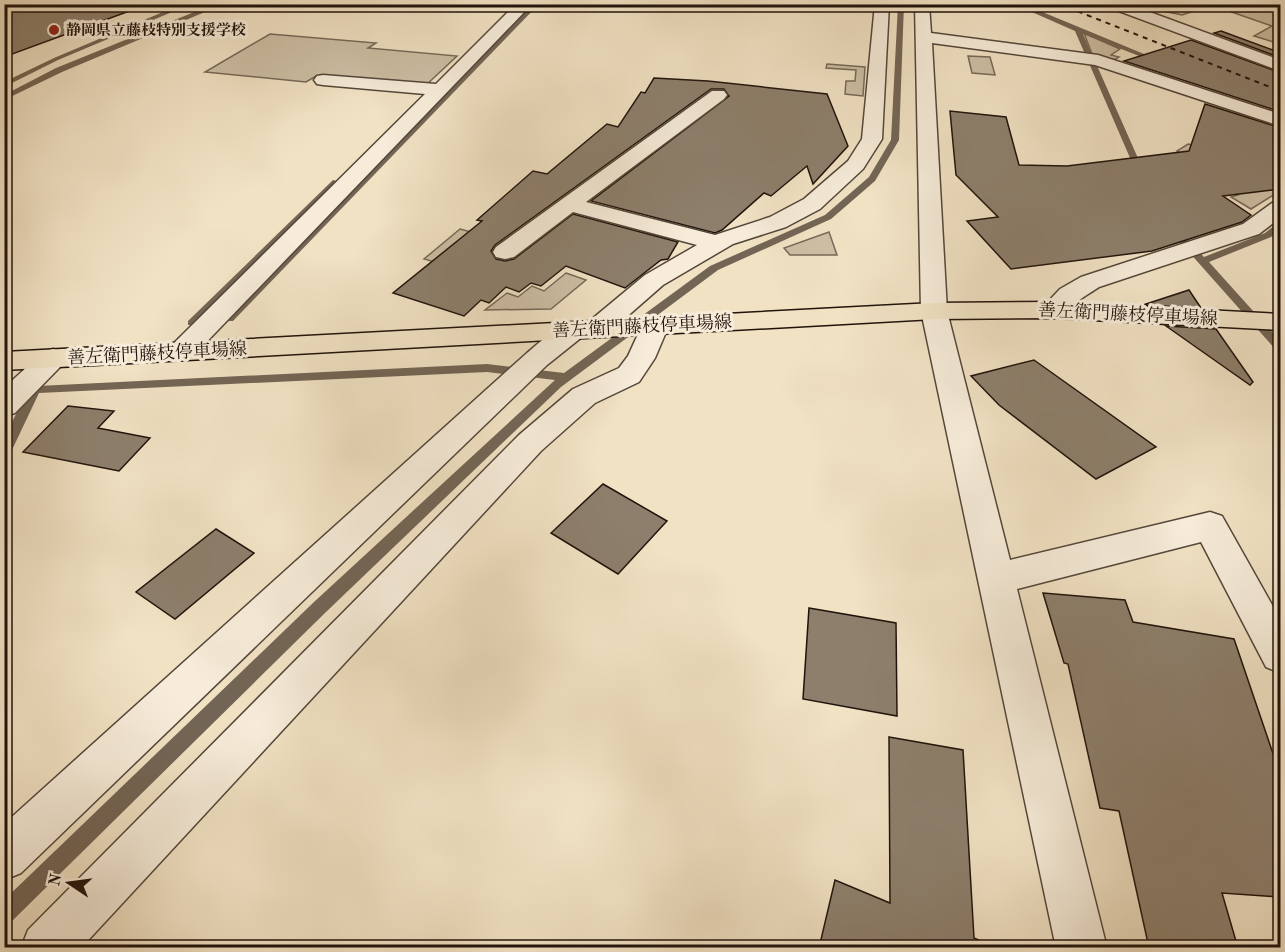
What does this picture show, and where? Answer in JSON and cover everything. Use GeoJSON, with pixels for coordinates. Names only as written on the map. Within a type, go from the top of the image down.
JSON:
{"type":"FeatureCollection","features":[{"type":"Feature","properties":{"kind":"main road","name":"善左衛門藤枝停車場線"},"geometry":{"type":"LineString","coordinates":[[4,361],[592,327],[643,319],[1053,310],[1276,321]]}},
{"type":"Feature","properties":{"kind":"street"},"geometry":{"type":"LineString","coordinates":[[182,351],[525,4]]}},
{"type":"Feature","properties":{"kind":"street"},"geometry":{"type":"LineString","coordinates":[[882,4],[901,34],[933,311],[1082,948]]}},
{"type":"Feature","properties":{"kind":"street"},"geometry":{"type":"LineString","coordinates":[[46,948],[530,443],[584,396],[628,375],[641,358],[643,319],[654,280],[718,243],[778,222],[812,204],[856,165],[872,139],[901,34],[922,4]]}},
{"type":"Feature","properties":{"kind":"street"},"geometry":{"type":"LineString","coordinates":[[1113,4],[1281,66]]}},
{"type":"Feature","properties":{"kind":"street"},"geometry":{"type":"LineString","coordinates":[[901,34],[1098,60],[1281,120]]}},
{"type":"Feature","properties":{"kind":"street"},"geometry":{"type":"LineString","coordinates":[[323,80],[441,90]]}},
{"type":"Feature","properties":{"kind":"street"},"geometry":{"type":"LineString","coordinates":[[505,252],[718,95]]}},
{"type":"Feature","properties":{"kind":"street"},"geometry":{"type":"LineString","coordinates":[[569,204],[718,243]]}},
{"type":"Feature","properties":{"kind":"street"},"geometry":{"type":"LineString","coordinates":[[1053,310],[1069,295],[1090,282],[1251,230],[1281,208]]}},
{"type":"Feature","properties":{"kind":"street"},"geometry":{"type":"LineString","coordinates":[[4,856],[537,359],[592,327]]}},
{"type":"Feature","properties":{"kind":"street"},"geometry":{"type":"LineString","coordinates":[[4,406],[53,358]]}},
{"type":"Feature","properties":{"kind":"street"},"geometry":{"type":"LineString","coordinates":[[996,579],[1210,526],[1281,655]]}},
{"type":"Feature","properties":{"kind":"shaded area"},"geometry":{"type":"Polygon","coordinates":[[[1232,4],[1247,7],[1256,4],[1280,7],[1280,44],[1254,36],[1272,26],[1223,9],[1232,4]]]}},
{"type":"Feature","properties":{"kind":"shaded area"},"geometry":{"type":"Polygon","coordinates":[[[1133,5],[1194,5],[1190,8],[1197,10],[1182,15],[1133,5]]]}},
{"type":"Feature","properties":{"kind":"shaded area"},"geometry":{"type":"Polygon","coordinates":[[[1084,33],[1120,49],[1111,55],[1119,57],[1114,60],[1092,54],[1084,33]]]}},
{"type":"Feature","properties":{"kind":"shaded area"},"geometry":{"type":"Polygon","coordinates":[[[270,34],[376,43],[368,48],[457,56],[425,86],[316,76],[306,82],[205,72],[270,34]]]}},
{"type":"Feature","properties":{"kind":"shaded area"},"geometry":{"type":"Polygon","coordinates":[[[968,56],[990,57],[995,75],[972,73],[968,56]]]}},
{"type":"Feature","properties":{"kind":"shaded area"},"geometry":{"type":"Polygon","coordinates":[[[827,64],[865,67],[863,96],[845,94],[846,81],[855,81],[856,70],[826,68],[827,64]]]}},
{"type":"Feature","properties":{"kind":"shaded area"},"geometry":{"type":"Polygon","coordinates":[[[1188,144],[1280,165],[1280,191],[1251,209],[1231,197],[1238,195],[1177,151],[1188,144]]]}},
{"type":"Feature","properties":{"kind":"shaded area"},"geometry":{"type":"Polygon","coordinates":[[[460,229],[504,241],[469,272],[424,259],[460,229]]]}},
{"type":"Feature","properties":{"kind":"shaded area"},"geometry":{"type":"Polygon","coordinates":[[[829,232],[837,255],[790,255],[784,248],[829,232]]]}},
{"type":"Feature","properties":{"kind":"shaded area"},"geometry":{"type":"Polygon","coordinates":[[[566,273],[586,280],[551,309],[485,310],[507,293],[518,297],[532,286],[544,291],[566,273]]]}},
{"type":"Feature","properties":{"kind":"building","name":"静岡県立藤枝特別支援学校"},"geometry":{"type":"Polygon","coordinates":[[[4,4],[134,4],[135,9],[4,57],[4,4]]]}},
{"type":"Feature","properties":{"kind":"building"},"geometry":{"type":"Polygon","coordinates":[[[1221,31],[1281,53],[1281,58],[1214,33],[1221,31]]]}},
{"type":"Feature","properties":{"kind":"building"},"geometry":{"type":"Polygon","coordinates":[[[1191,40],[1281,73],[1281,112],[1124,61],[1191,40]]]}},
{"type":"Feature","properties":{"kind":"building"},"geometry":{"type":"Polygon","coordinates":[[[654,78],[708,81],[827,94],[848,146],[813,184],[807,166],[771,196],[764,193],[722,230],[715,233],[591,201],[729,96],[724,89],[711,89],[495,245],[491,251],[496,259],[505,261],[514,259],[573,214],[678,242],[668,259],[661,260],[625,288],[566,266],[541,286],[531,283],[519,292],[506,287],[489,303],[481,300],[464,316],[393,293],[482,221],[477,220],[533,171],[547,174],[607,124],[618,127],[641,92],[645,93],[654,78]]]}},
{"type":"Feature","properties":{"kind":"building"},"geometry":{"type":"Polygon","coordinates":[[[1205,104],[1281,128],[1281,189],[1223,196],[1251,215],[1242,222],[1152,251],[1011,269],[967,221],[998,217],[956,175],[950,111],[1006,117],[1019,165],[1067,166],[1189,151],[1205,104]]]}},
{"type":"Feature","properties":{"kind":"building"},"geometry":{"type":"Polygon","coordinates":[[[1189,290],[1201,308],[1143,305],[1189,290]]]}},
{"type":"Feature","properties":{"kind":"building"},"geometry":{"type":"Polygon","coordinates":[[[1166,326],[1216,329],[1253,382],[1250,385],[1166,326]]]}},
{"type":"Feature","properties":{"kind":"building"},"geometry":{"type":"Polygon","coordinates":[[[1034,360],[1156,447],[1096,479],[999,405],[971,376],[1034,360]]]}},
{"type":"Feature","properties":{"kind":"building"},"geometry":{"type":"Polygon","coordinates":[[[68,406],[114,411],[98,428],[150,438],[119,471],[23,452],[68,406]]]}},
{"type":"Feature","properties":{"kind":"building"},"geometry":{"type":"Polygon","coordinates":[[[603,484],[667,521],[618,574],[551,533],[603,484]]]}},
{"type":"Feature","properties":{"kind":"building"},"geometry":{"type":"Polygon","coordinates":[[[216,529],[254,553],[175,619],[136,592],[216,529]]]}},
{"type":"Feature","properties":{"kind":"building"},"geometry":{"type":"Polygon","coordinates":[[[1043,593],[1125,600],[1133,622],[1234,639],[1281,777],[1281,897],[1222,893],[1238,948],[1149,948],[1119,811],[1100,808],[1068,664],[1064,663],[1043,593]]]}},
{"type":"Feature","properties":{"kind":"building"},"geometry":{"type":"Polygon","coordinates":[[[809,608],[896,623],[897,716],[803,699],[809,608]]]}},
{"type":"Feature","properties":{"kind":"building"},"geometry":{"type":"Polygon","coordinates":[[[889,737],[963,750],[974,938],[996,948],[819,948],[835,880],[890,903],[889,737]]]}},
{"type":"Feature","properties":{"kind":"waterway"},"geometry":{"type":"LineString","coordinates":[[4,85],[56,59],[188,4]]}},
{"type":"Feature","properties":{"kind":"waterway"},"geometry":{"type":"LineString","coordinates":[[4,98],[59,70],[221,4]]}},
{"type":"Feature","properties":{"kind":"waterway"},"geometry":{"type":"LineString","coordinates":[[229,319],[536,4]]}},
{"type":"Feature","properties":{"kind":"waterway"},"geometry":{"type":"LineString","coordinates":[[567,377],[714,268],[828,217],[872,179],[895,140],[901,4]]}},
{"type":"Feature","properties":{"kind":"waterway"},"geometry":{"type":"LineString","coordinates":[[1017,4],[1078,30]]}},
{"type":"Feature","properties":{"kind":"waterway"},"geometry":{"type":"LineString","coordinates":[[1078,30],[1159,62]]}},
{"type":"Feature","properties":{"kind":"waterway"},"geometry":{"type":"LineString","coordinates":[[1078,30],[1141,174]]}},
{"type":"Feature","properties":{"kind":"waterway"},"geometry":{"type":"LineString","coordinates":[[192,323],[336,182]]}},
{"type":"Feature","properties":{"kind":"waterway"},"geometry":{"type":"LineString","coordinates":[[1202,261],[1268,235],[1280,224]]}},
{"type":"Feature","properties":{"kind":"waterway"},"geometry":{"type":"LineString","coordinates":[[1185,242],[1202,261]]}},
{"type":"Feature","properties":{"kind":"waterway"},"geometry":{"type":"LineString","coordinates":[[1202,261],[1280,347]]}},
{"type":"Feature","properties":{"kind":"waterway"},"geometry":{"type":"LineString","coordinates":[[22,390],[487,368],[567,377]]}},
{"type":"Feature","properties":{"kind":"waterway"},"geometry":{"type":"LineString","coordinates":[[4,915],[320,607],[567,377]]}},
{"type":"Feature","properties":{"kind":"waterway"},"geometry":{"type":"LineString","coordinates":[[4,452],[34,390]]}},
{"type":"Feature","properties":{"kind":"railway"},"geometry":{"type":"LineString","coordinates":[[1059,4],[1280,91]]}},
{"type":"Feature","properties":{"kind":"place","name":"静岡県立藤枝特別支援学校"},"geometry":{"type":"Point","coordinates":[54,30]}}]}
